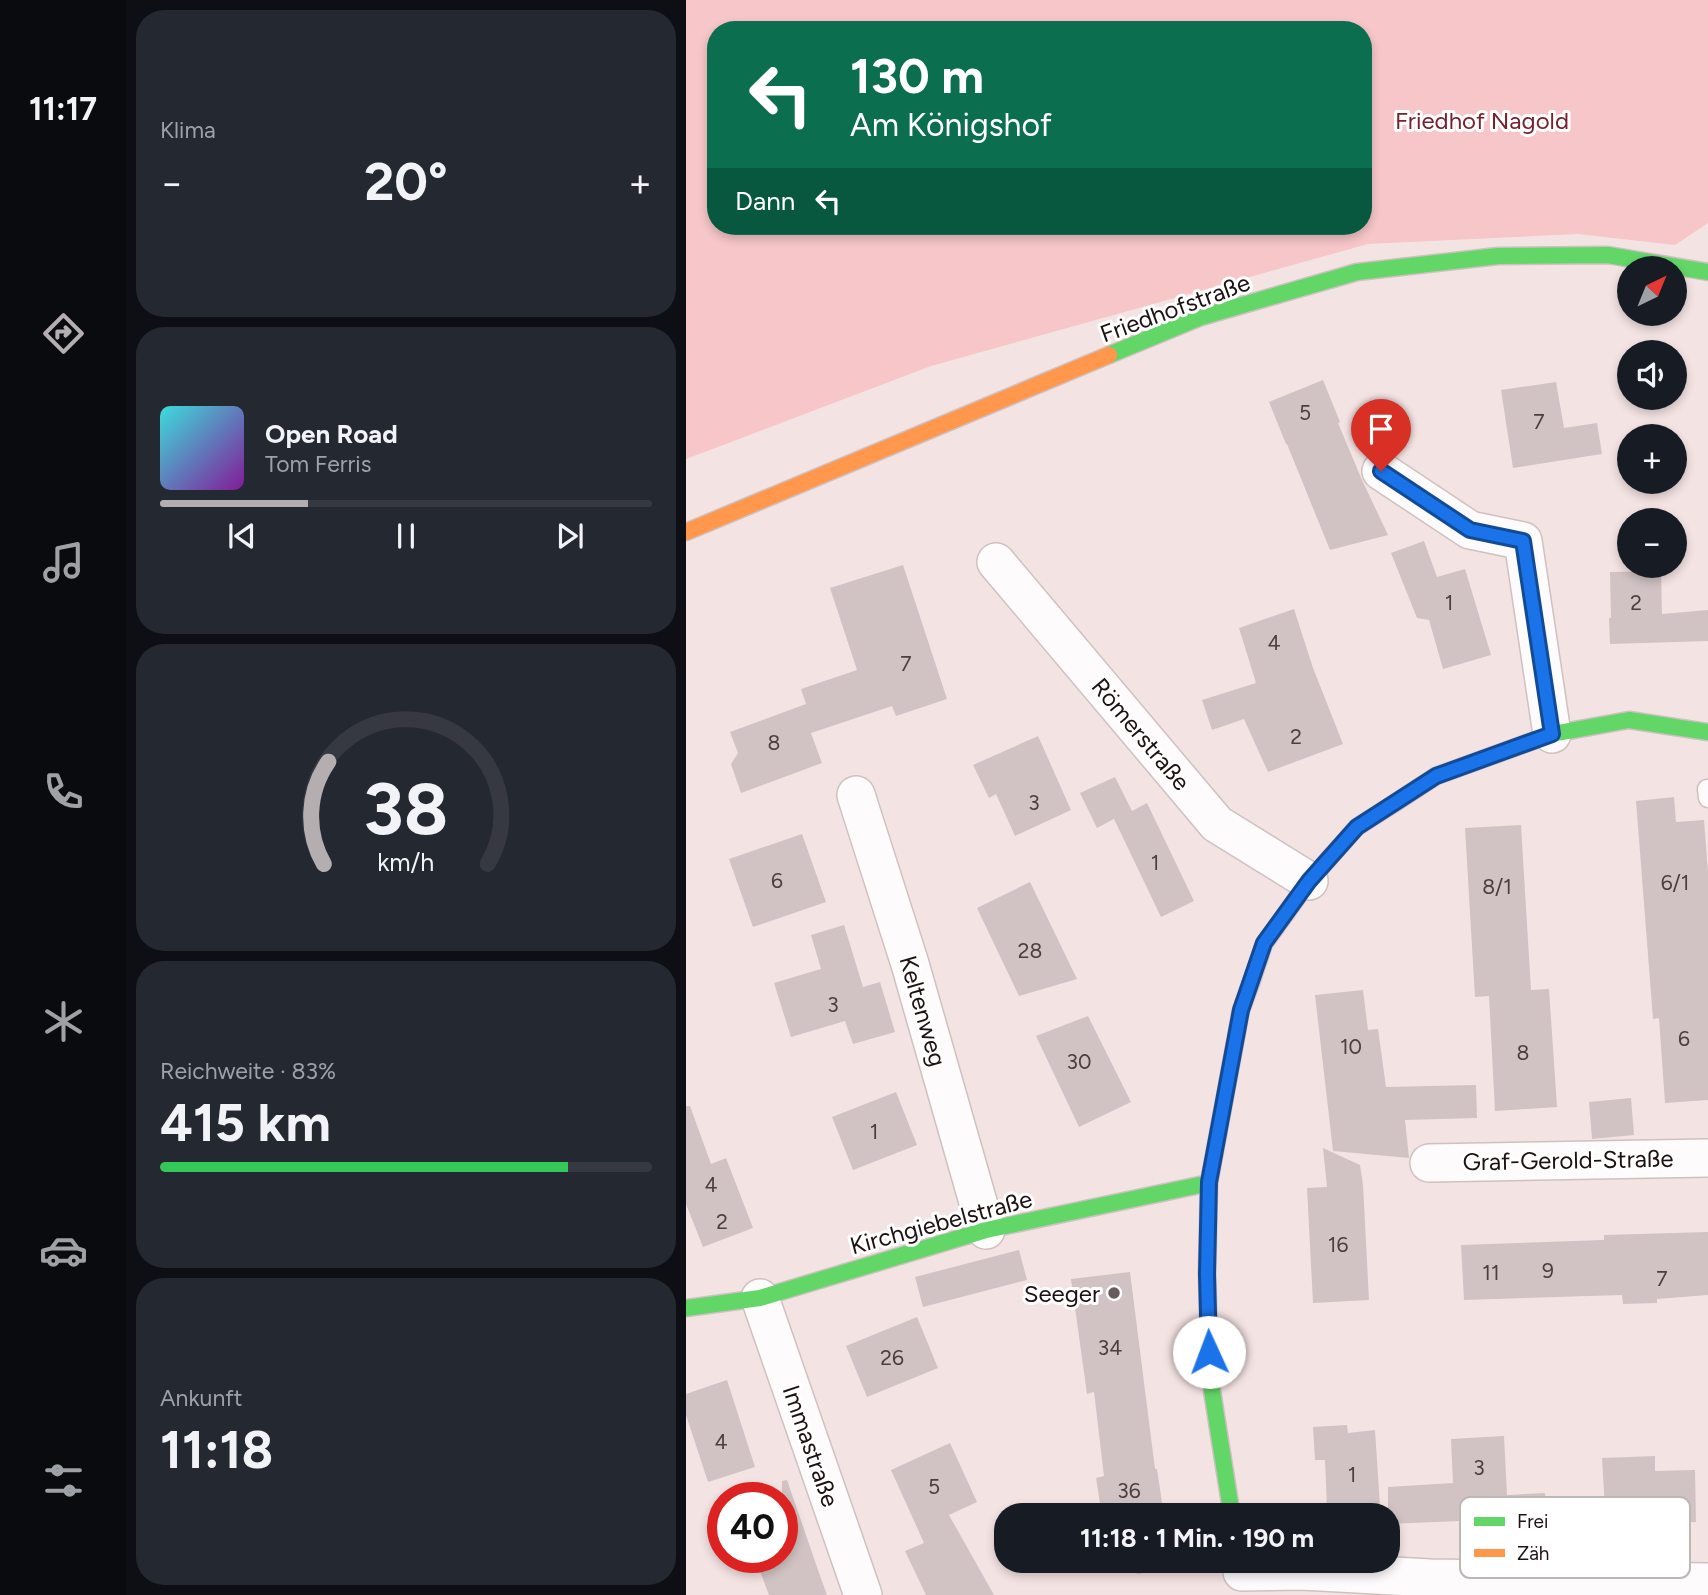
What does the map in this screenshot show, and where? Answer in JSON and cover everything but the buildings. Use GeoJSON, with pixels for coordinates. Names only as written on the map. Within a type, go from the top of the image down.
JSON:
{"type":"FeatureCollection","features":[{"type":"Feature","properties":{"kind":"street","name":"Friedhofstraße"},"geometry":{"type":"LineString","coordinates":[[686,532],[1201,317],[1357,272],[1498,256],[1608,255],[1708,272]]}},
{"type":"Feature","properties":{"kind":"street"},"geometry":{"type":"LineString","coordinates":[[1381,471],[1470,530],[1523,541],[1552,734]]}},
{"type":"Feature","properties":{"kind":"street","name":"Römerstraße"},"geometry":{"type":"LineString","coordinates":[[996,562],[1217,824],[1309,881]]}},
{"type":"Feature","properties":{"kind":"street"},"geometry":{"type":"LineString","coordinates":[[1230,1503],[1210,1378],[1207,1274],[1209,1182],[1241,1010],[1264,943],[1309,881],[1357,827],[1436,776],[1552,734],[1629,720],[1708,732]]}},
{"type":"Feature","properties":{"kind":"street","name":"Keltenweg"},"geometry":{"type":"LineString","coordinates":[[856,795],[910,964],[986,1230]]}},
{"type":"Feature","properties":{"kind":"street","name":"Graf-Gerold-Straße"},"geometry":{"type":"LineString","coordinates":[[1429,1163],[1708,1158]]}},
{"type":"Feature","properties":{"kind":"street","name":"Kirchgiebelstraße"},"geometry":{"type":"LineString","coordinates":[[686,1307],[760,1298],[986,1230],[1209,1182]]}},
{"type":"Feature","properties":{"kind":"street","name":"Immastraße"},"geometry":{"type":"LineString","coordinates":[[760,1298],[863,1595]]}},
{"type":"Feature","properties":{"kind":"street"},"geometry":{"type":"LineString","coordinates":[[1243,1576],[1302,1571],[1430,1578],[1708,1582]]}},
{"type":"Feature","properties":{"kind":"green space","name":"Friedhof Nagold"},"geometry":{"type":"Polygon","coordinates":[[[686,0],[1708,0],[1708,223],[1675,245],[1578,234],[1368,244],[931,366],[686,459],[686,0]]]}},
{"type":"Feature","properties":{"kind":"traffic: fast"},"geometry":{"type":"LineString","coordinates":[[1109,355],[1201,317],[1357,272],[1498,256],[1608,255],[1708,272]]}},
{"type":"Feature","properties":{"kind":"traffic: fast"},"geometry":{"type":"LineString","coordinates":[[1398,801],[1436,776],[1552,734],[1629,720],[1708,732]]}},
{"type":"Feature","properties":{"kind":"traffic: fast"},"geometry":{"type":"LineString","coordinates":[[1230,1503],[1210,1378],[1207,1274],[1209,1183],[1241,1010],[1251,983]]}},
{"type":"Feature","properties":{"kind":"traffic: fast"},"geometry":{"type":"LineString","coordinates":[[686,1308],[760,1298],[986,1230],[1209,1183]]}},
{"type":"Feature","properties":{"kind":"traffic: slow"},"geometry":{"type":"LineString","coordinates":[[686,532],[1109,355]]}},
{"type":"Feature","properties":{"kind":"traffic: slow"},"geometry":{"type":"LineString","coordinates":[[1251,983],[1264,944],[1309,881],[1357,827],[1398,801]]}},
{"type":"Feature","properties":{"kind":"place","name":"Seeger"},"geometry":{"type":"Point","coordinates":[1114,1293]}},
{"type":"Feature","properties":{"kind":"route"},"geometry":{"type":"LineString","coordinates":[[1209,1352],[1209,1182],[1241,1010],[1264,943],[1309,881],[1357,827],[1436,776],[1552,734],[1523,541],[1470,530],[1381,471]]}}]}
